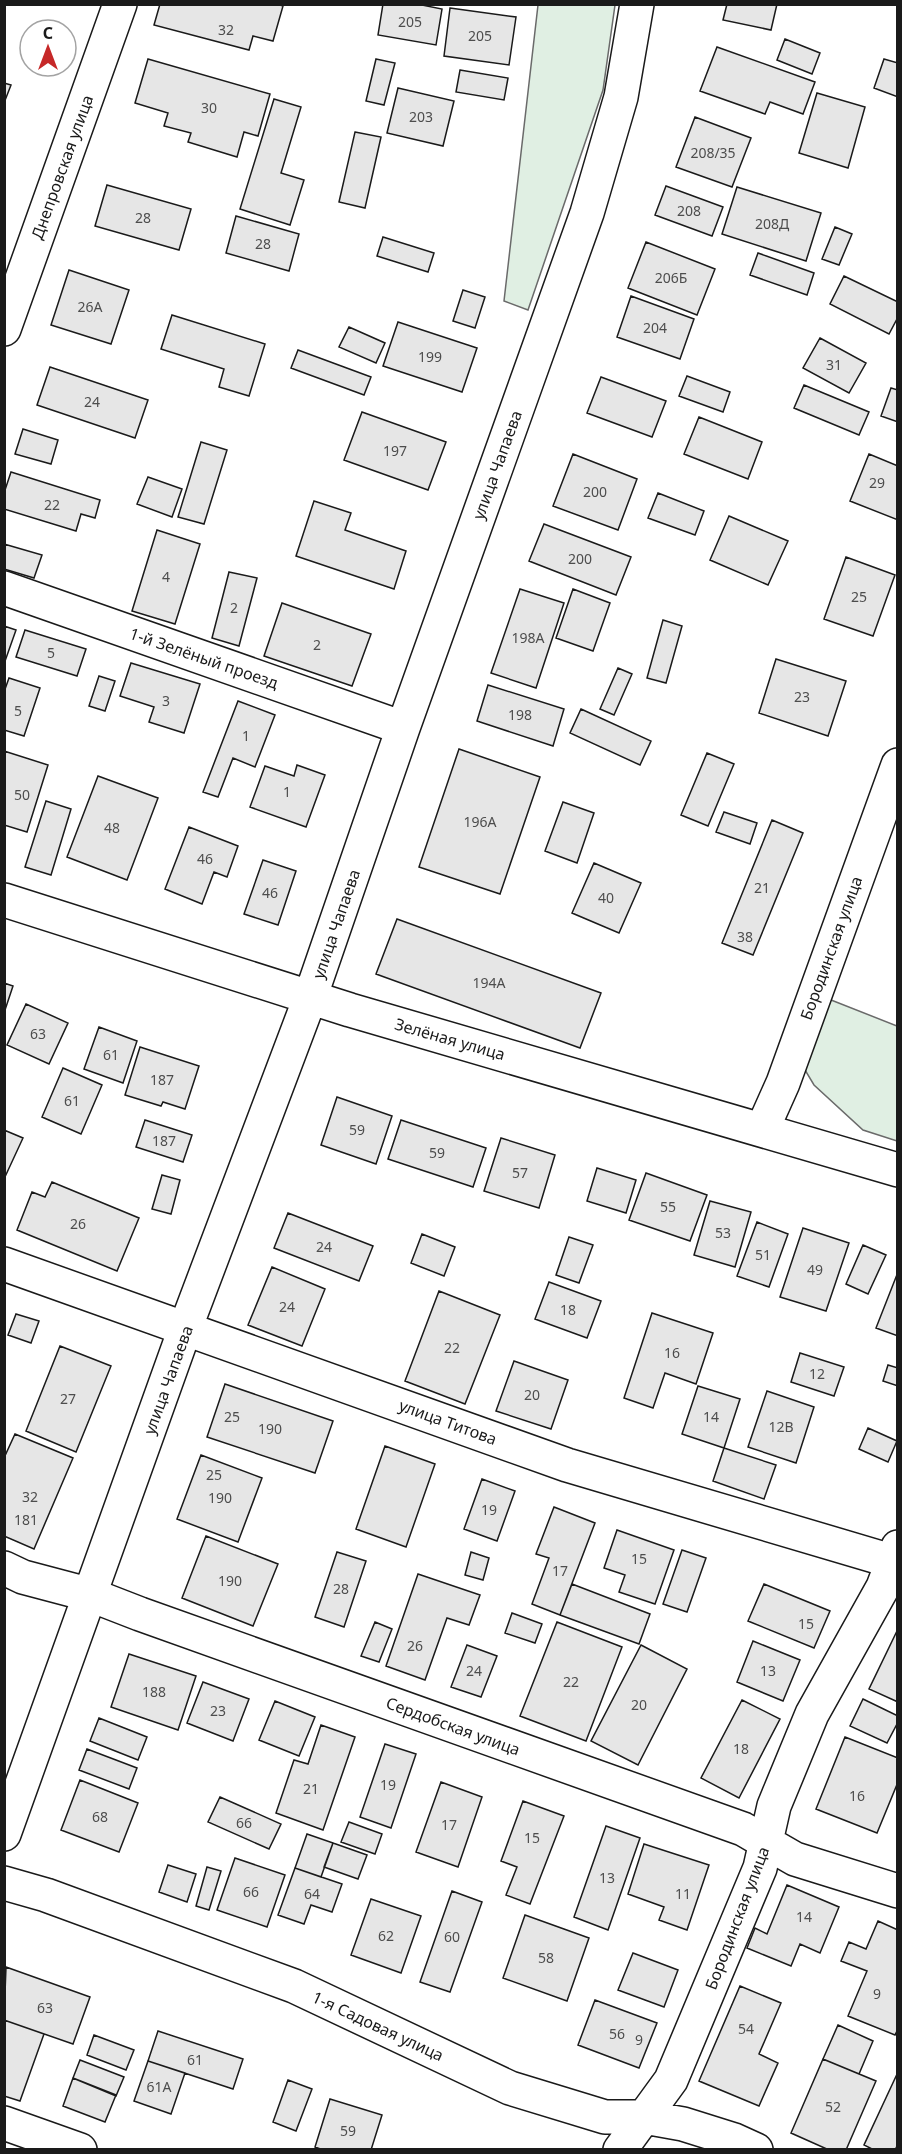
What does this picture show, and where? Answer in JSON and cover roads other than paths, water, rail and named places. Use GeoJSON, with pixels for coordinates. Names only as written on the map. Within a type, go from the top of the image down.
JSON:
{"type":"FeatureCollection","features":[{"type":"Feature","properties":{"kind":"street","name":"Днепровская улица"},"geometry":{"type":"LineString","coordinates":[[4,329],[120,4]]}},
{"type":"Feature","properties":{"kind":"street","name":"улица Чапаева"},"geometry":{"type":"LineString","coordinates":[[4,1834],[185,1329],[310,998],[403,728],[587,213],[621,97],[637,4]]}},
{"type":"Feature","properties":{"kind":"street","name":"1-й Зелёный проезд"},"geometry":{"type":"LineString","coordinates":[[4,588],[403,728]]}},
{"type":"Feature","properties":{"kind":"street","name":"Бородинская улица"},"geometry":{"type":"LineString","coordinates":[[762,1131],[783,1083],[897,765]]}},
{"type":"Feature","properties":{"kind":"street","name":"Зелёная улица"},"geometry":{"type":"LineString","coordinates":[[4,900],[256,982],[897,1170]]}},
{"type":"Feature","properties":{"kind":"street","name":"улица Титова"},"geometry":{"type":"LineString","coordinates":[[4,1264],[567,1465],[895,1557]]}},
{"type":"Feature","properties":{"kind":"street","name":"Бородинская улица"},"geometry":{"type":"LineString","coordinates":[[620,2150],[671,2080],[760,1868],[774,1806],[812,1714],[884,1587],[895,1557]]}},
{"type":"Feature","properties":{"kind":"street","name":"Сердобская улица"},"geometry":{"type":"LineString","coordinates":[[4,1568],[23,1577],[91,1595],[742,1829],[795,1859],[897,1891]]}},
{"type":"Feature","properties":{"kind":"street","name":"1-я Садовая улица"},"geometry":{"type":"LineString","coordinates":[[4,1883],[46,1895],[294,1986],[510,2088],[605,2117],[644,2116],[683,2124],[734,2140],[756,2150]]}},
{"type":"Feature","properties":{"kind":"street"},"geometry":{"type":"LineString","coordinates":[[4,2123],[80,2150]]}}]}
